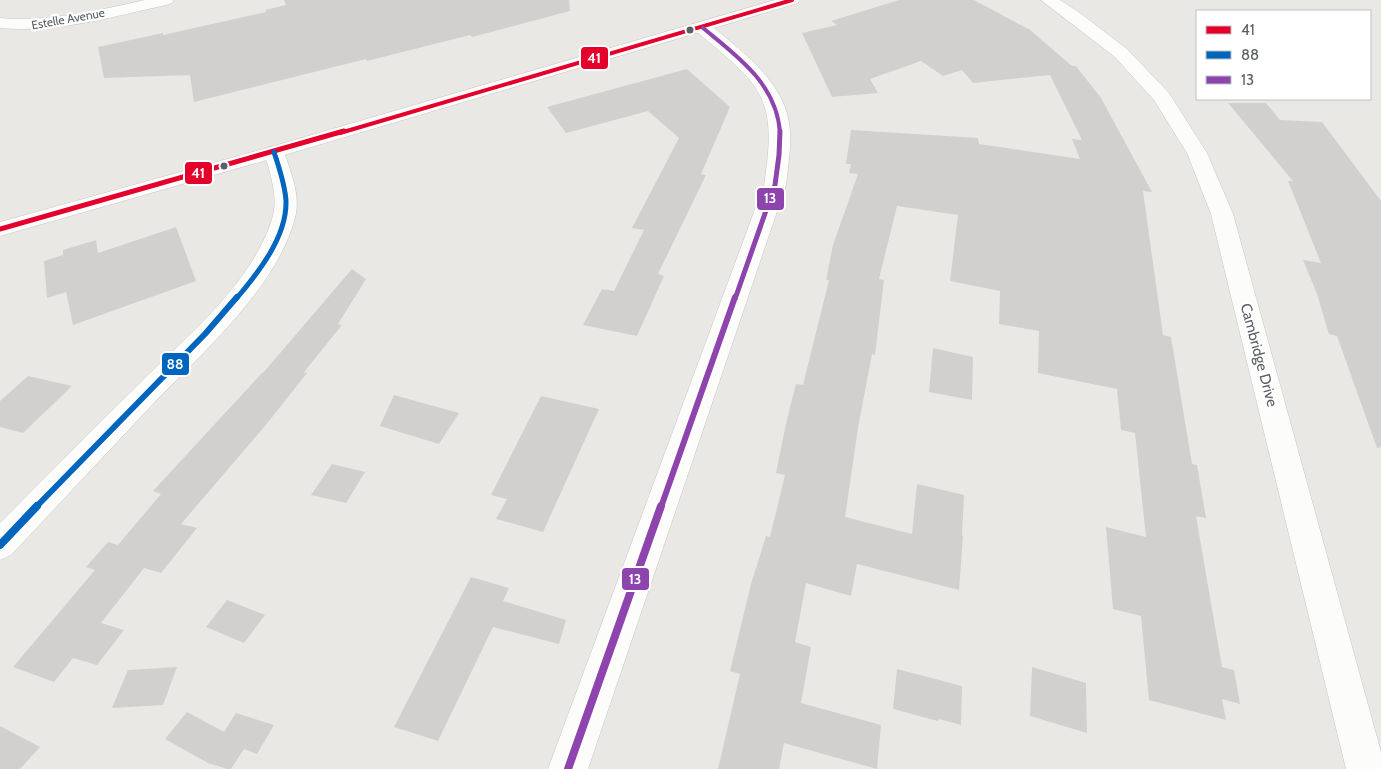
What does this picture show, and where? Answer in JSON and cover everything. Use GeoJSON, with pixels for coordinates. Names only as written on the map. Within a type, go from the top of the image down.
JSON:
{"type":"FeatureCollection","features":[{"type":"Feature","properties":{"kind":"street","name":"Estelle Avenue"},"geometry":{"type":"LineString","coordinates":[[0,23],[22,26],[56,23],[166,0]]}},
{"type":"Feature","properties":{"kind":"street"},"geometry":{"type":"LineString","coordinates":[[0,229],[703,28],[792,0]]}},
{"type":"Feature","properties":{"kind":"street","name":"Cambridge Drive"},"geometry":{"type":"LineString","coordinates":[[1049,0],[1074,16],[1121,53],[1162,97],[1198,153],[1222,214],[1366,769]]}},
{"type":"Feature","properties":{"kind":"street"},"geometry":{"type":"LineString","coordinates":[[568,769],[775,185],[781,154],[779,121],[772,96],[762,80],[740,58],[703,28]]}},
{"type":"Feature","properties":{"kind":"street"},"geometry":{"type":"LineString","coordinates":[[0,545],[223,314],[263,262],[278,236],[284,218],[286,200],[274,152]]}},
{"type":"Feature","properties":{"kind":"building"},"geometry":{"type":"Polygon","coordinates":[[[284,0],[569,0],[570,11],[472,37],[470,35],[367,61],[366,59],[194,102],[190,75],[104,78],[98,47],[163,33],[163,35],[266,12],[265,10],[286,5],[284,0]]]}},
{"type":"Feature","properties":{"kind":"building"},"geometry":{"type":"Polygon","coordinates":[[[899,0],[974,0],[1030,30],[1072,66],[1076,66],[1101,98],[1152,192],[1143,191],[1163,335],[1171,337],[1192,464],[1197,465],[1206,518],[1196,516],[1222,667],[1234,670],[1240,704],[1222,699],[1226,720],[1149,700],[1141,616],[1113,609],[1106,527],[1146,537],[1135,433],[1121,430],[1117,389],[1038,373],[1039,331],[999,324],[1000,291],[950,281],[958,215],[897,206],[879,279],[884,280],[875,355],[872,354],[858,428],[845,517],[912,534],[917,484],[964,495],[959,590],[857,564],[851,596],[806,583],[795,642],[811,647],[801,703],[881,725],[877,769],[784,743],[779,769],[718,769],[740,674],[730,671],[751,584],[766,536],[770,537],[785,475],[776,473],[787,419],[796,384],[803,385],[829,280],[826,280],[833,245],[858,174],[849,173],[851,164],[846,164],[851,130],[978,138],[979,144],[1080,159],[1072,139],[1082,140],[1050,75],[973,83],[962,70],[943,76],[921,61],[870,79],[878,93],[832,97],[802,33],[837,25],[831,21],[899,0]]]}},
{"type":"Feature","properties":{"kind":"building"},"geometry":{"type":"Polygon","coordinates":[[[687,69],[730,107],[701,174],[706,175],[658,274],[664,276],[637,336],[583,325],[602,289],[614,291],[644,230],[632,228],[679,138],[648,111],[566,133],[547,107],[687,69]]]}},
{"type":"Feature","properties":{"kind":"building"},"geometry":{"type":"Polygon","coordinates":[[[1228,103],[1266,103],[1280,120],[1322,122],[1381,201],[1381,447],[1377,448],[1337,336],[1329,334],[1317,294],[1303,260],[1321,263],[1288,181],[1293,181],[1228,103]]]}},
{"type":"Feature","properties":{"kind":"building"},"geometry":{"type":"Polygon","coordinates":[[[176,227],[196,281],[73,325],[66,292],[47,298],[44,261],[63,255],[63,250],[96,240],[98,253],[176,227]]]}},
{"type":"Feature","properties":{"kind":"building"},"geometry":{"type":"Polygon","coordinates":[[[352,269],[366,279],[338,324],[342,325],[304,372],[307,373],[265,426],[181,524],[197,528],[161,573],[144,568],[101,623],[124,630],[97,665],[73,658],[54,682],[13,667],[95,570],[86,567],[108,542],[118,545],[161,494],[153,491],[263,373],[352,269]]]}},
{"type":"Feature","properties":{"kind":"building"},"geometry":{"type":"Polygon","coordinates":[[[933,348],[973,357],[972,400],[929,392],[933,348]]]}},
{"type":"Feature","properties":{"kind":"building"},"geometry":{"type":"Polygon","coordinates":[[[28,376],[72,386],[23,433],[0,427],[0,401],[28,376]]]}},
{"type":"Feature","properties":{"kind":"building"},"geometry":{"type":"Polygon","coordinates":[[[394,395],[459,413],[439,444],[380,426],[394,395]]]}},
{"type":"Feature","properties":{"kind":"building"},"geometry":{"type":"Polygon","coordinates":[[[541,396],[599,409],[543,532],[496,519],[507,499],[491,495],[541,396]]]}},
{"type":"Feature","properties":{"kind":"building"},"geometry":{"type":"Polygon","coordinates":[[[332,464],[365,472],[346,503],[311,495],[332,464]]]}},
{"type":"Feature","properties":{"kind":"building"},"geometry":{"type":"Polygon","coordinates":[[[471,577],[509,588],[503,601],[566,620],[559,644],[493,627],[438,741],[394,727],[471,577]]]}},
{"type":"Feature","properties":{"kind":"building"},"geometry":{"type":"Polygon","coordinates":[[[227,600],[265,615],[244,643],[206,627],[227,600]]]}},
{"type":"Feature","properties":{"kind":"building"},"geometry":{"type":"Polygon","coordinates":[[[177,667],[163,705],[112,708],[128,670],[177,667]]]}},
{"type":"Feature","properties":{"kind":"building"},"geometry":{"type":"Polygon","coordinates":[[[1032,667],[1086,683],[1087,733],[1030,716],[1032,667]]]}},
{"type":"Feature","properties":{"kind":"building"},"geometry":{"type":"Polygon","coordinates":[[[897,669],[962,686],[961,725],[893,709],[897,669]]]}},
{"type":"Feature","properties":{"kind":"building"},"geometry":{"type":"Polygon","coordinates":[[[187,712],[224,732],[236,713],[274,725],[257,754],[244,749],[231,769],[227,769],[208,763],[165,739],[187,712]]]}},
{"type":"Feature","properties":{"kind":"building"},"geometry":{"type":"Polygon","coordinates":[[[0,726],[40,747],[20,769],[0,769],[0,726]]]}},
{"type":"Feature","properties":{"kind":"transit line","name":"41"},"geometry":{"type":"LineString","coordinates":[[0,229],[274,152],[792,0]]}},
{"type":"Feature","properties":{"kind":"transit line","name":"13"},"geometry":{"type":"LineString","coordinates":[[568,769],[775,185],[780,130],[777,110],[769,93],[744,62],[703,28]]}},
{"type":"Feature","properties":{"kind":"transit line","name":"88"},"geometry":{"type":"LineString","coordinates":[[0,545],[205,334],[245,288],[262,264],[276,241],[286,209],[284,184],[274,152]]}}]}
